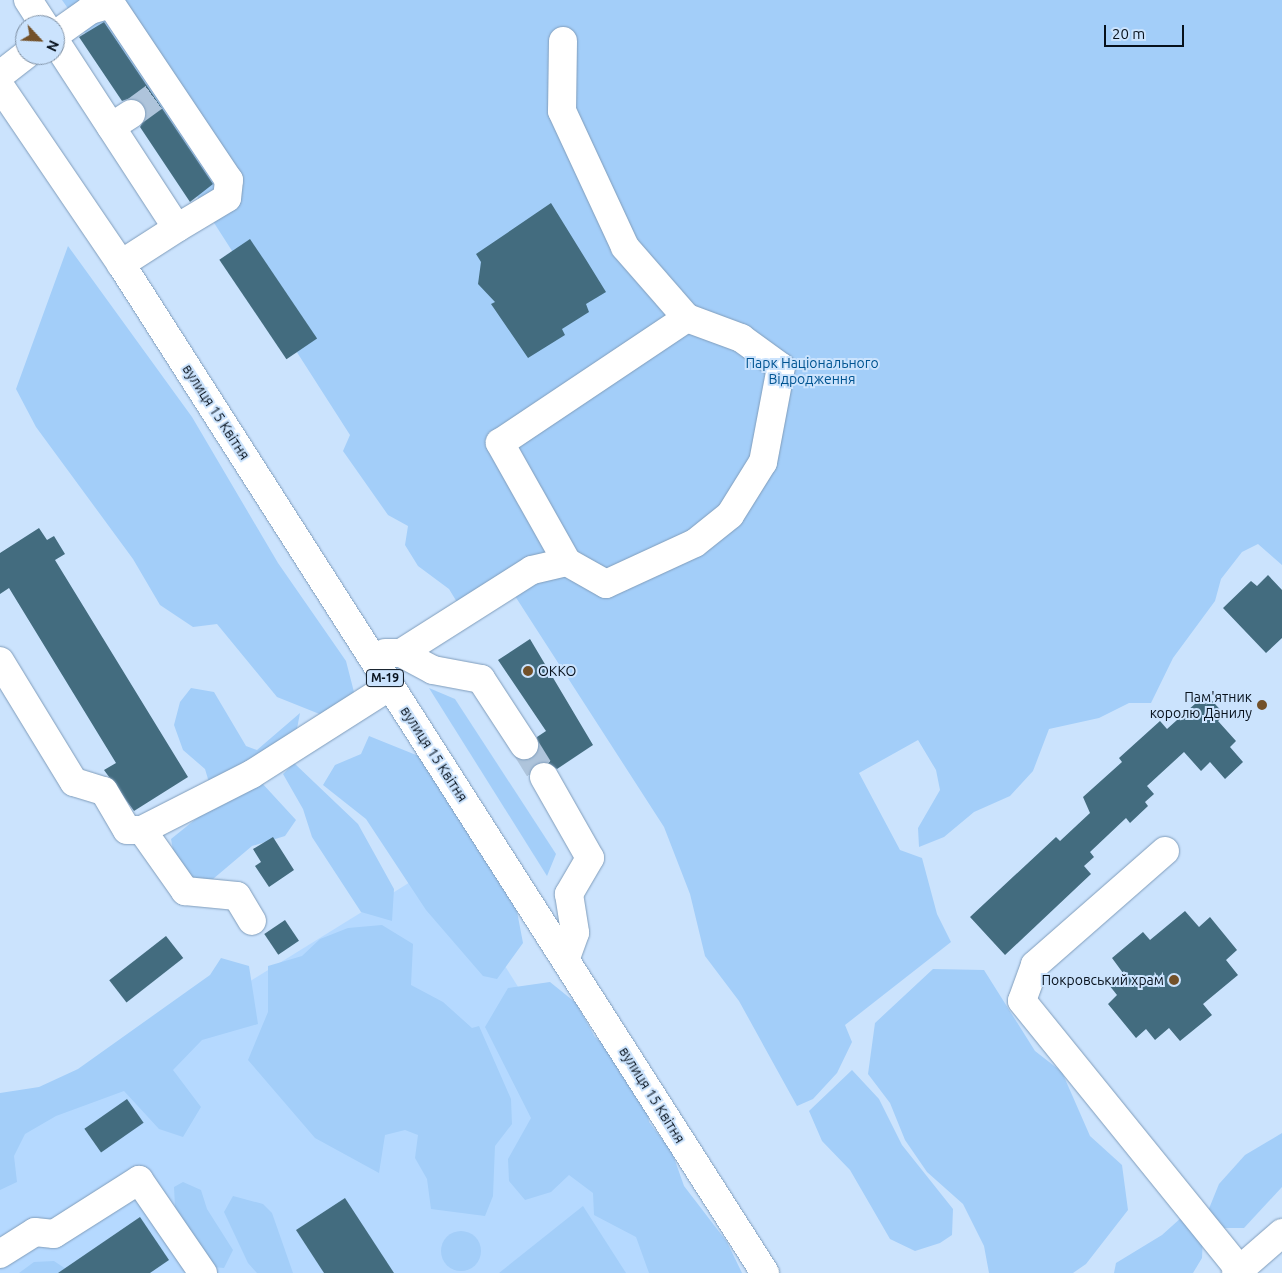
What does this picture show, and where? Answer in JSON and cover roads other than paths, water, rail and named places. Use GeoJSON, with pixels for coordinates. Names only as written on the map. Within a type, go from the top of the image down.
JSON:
{"type":"FeatureCollection","features":[{"type":"Feature","properties":{"kind":"main road"},"geometry":{"type":"LineString","coordinates":[[28,0],[38,15]]}},
{"type":"Feature","properties":{"kind":"main road"},"geometry":{"type":"LineString","coordinates":[[65,28],[90,10],[111,4],[162,92],[229,180],[226,198],[121,264]]}},
{"type":"Feature","properties":{"kind":"main road"},"geometry":{"type":"LineString","coordinates":[[562,41],[562,111],[625,247],[687,318],[741,338],[781,367],[763,462],[730,515],[695,543],[644,570],[606,584],[567,562],[500,443],[687,318]]}},
{"type":"Feature","properties":{"kind":"main road"},"geometry":{"type":"LineString","coordinates":[[65,54],[121,120],[176,228]]}},
{"type":"Feature","properties":{"kind":"main road"},"geometry":{"type":"LineString","coordinates":[[0,75],[15,63]]}},
{"type":"Feature","properties":{"kind":"main road","name":"вулиця 15 Квітня"},"geometry":{"type":"LineString","coordinates":[[0,86],[121,264],[566,958],[765,1273]]}},
{"type":"Feature","properties":{"kind":"main road"},"geometry":{"type":"LineString","coordinates":[[401,653],[532,570],[567,562]]}},
{"type":"Feature","properties":{"kind":"main road"},"geometry":{"type":"LineString","coordinates":[[371,654],[401,653],[433,670],[481,679],[524,745]]}},
{"type":"Feature","properties":{"kind":"main road"},"geometry":{"type":"LineString","coordinates":[[0,661],[74,782],[104,791],[127,830],[142,830],[252,774],[390,686]]}},
{"type":"Feature","properties":{"kind":"main road"},"geometry":{"type":"LineString","coordinates":[[544,777],[590,858],[569,894],[575,933],[566,958]]}},
{"type":"Feature","properties":{"kind":"main road"},"geometry":{"type":"LineString","coordinates":[[142,830],[185,891],[237,896],[252,922]]}},
{"type":"Feature","properties":{"kind":"main road"},"geometry":{"type":"LineString","coordinates":[[1165,851],[1035,965],[1022,1001],[1238,1271],[1282,1233]]}},
{"type":"Feature","properties":{"kind":"main road"},"geometry":{"type":"LineString","coordinates":[[0,1254],[35,1232],[54,1234],[139,1180],[203,1273]]}},
{"type":"Feature","properties":{"kind":"tunnel"},"geometry":{"type":"LineString","coordinates":[[131,114],[157,95]]}},
{"type":"Feature","properties":{"kind":"tunnel"},"geometry":{"type":"LineString","coordinates":[[524,745],[544,777]]}},
{"type":"Feature","properties":{"kind":"place","name":"ОККО"},"geometry":{"type":"Point","coordinates":[528,671]}},
{"type":"Feature","properties":{"kind":"place","name":"Пам'ятник королю Данилу"},"geometry":{"type":"Point","coordinates":[1262,705]}},
{"type":"Feature","properties":{"kind":"place","name":"Покровський храм"},"geometry":{"type":"Point","coordinates":[1174,980]}},
{"type":"Feature","properties":{"kind":"park label","name":"Парк Національного Відродження"},"geometry":{"type":"Point","coordinates":[812,372]}}]}
